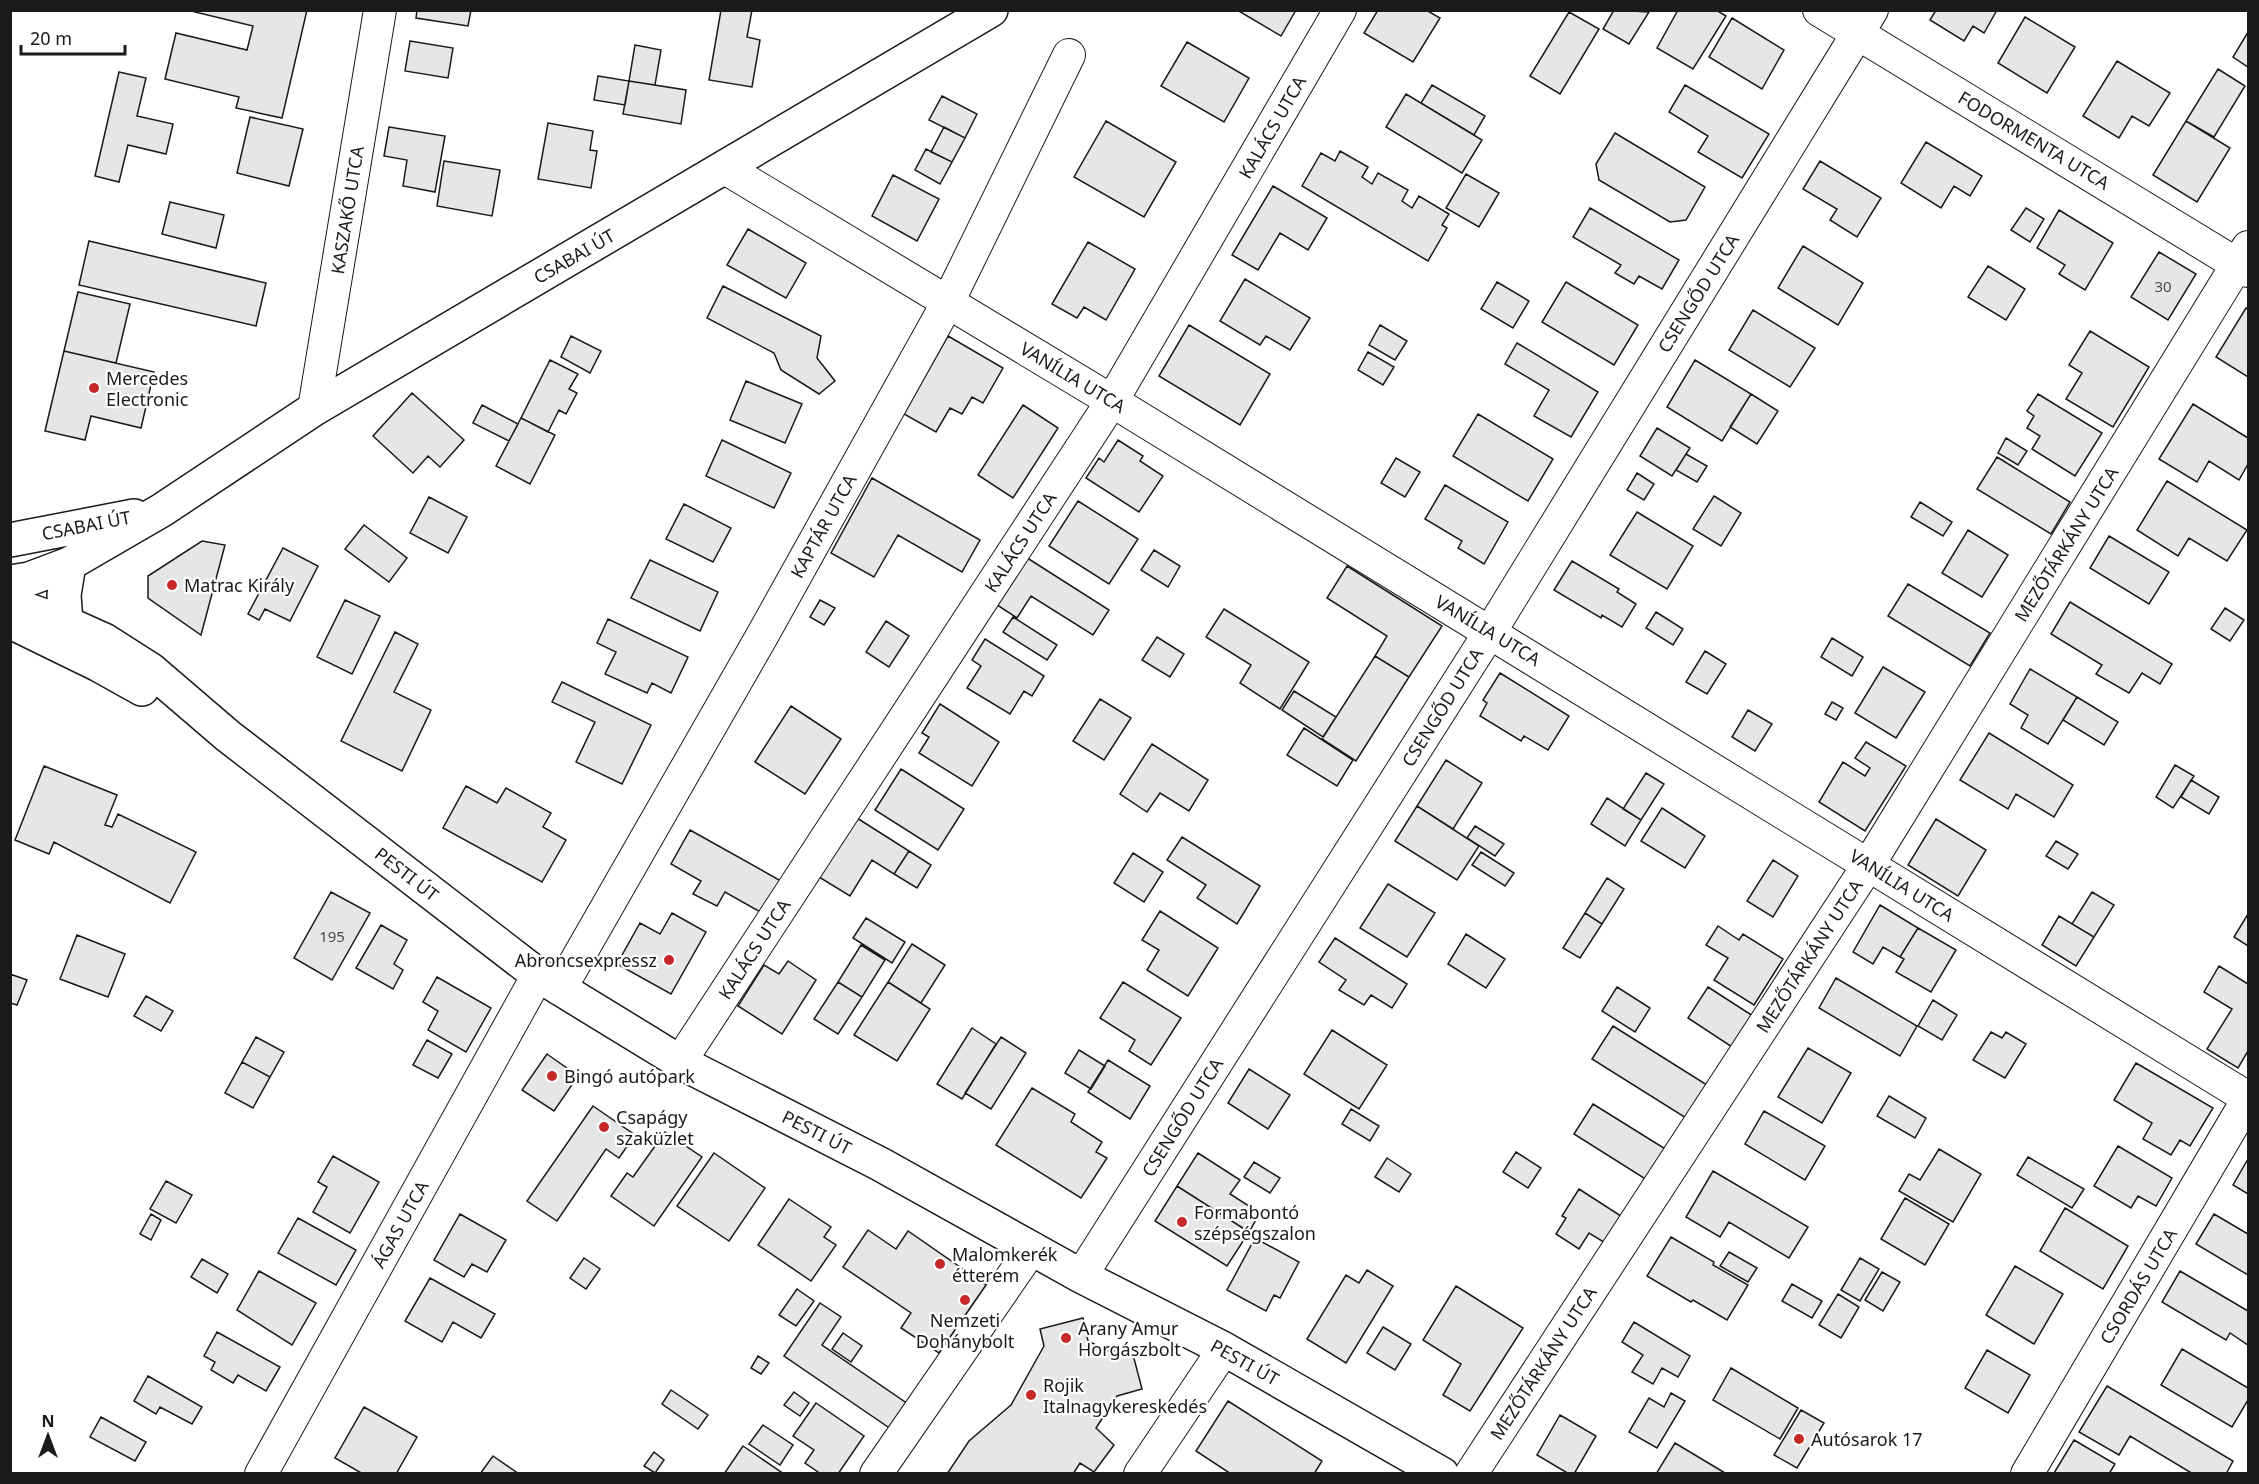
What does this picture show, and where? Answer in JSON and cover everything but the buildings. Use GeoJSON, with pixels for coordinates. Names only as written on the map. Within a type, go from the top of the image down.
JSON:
{"type":"FeatureCollection","features":[{"type":"Feature","properties":{"kind":"main road","name":"CSABAI ÚT"},"geometry":{"type":"LineString","coordinates":[[10,582],[28,579],[69,564],[162,510],[314,409],[991,10]]}},
{"type":"Feature","properties":{"kind":"main road","name":"CSABAI ÚT"},"geometry":{"type":"LineString","coordinates":[[10,540],[162,510]]}},
{"type":"Feature","properties":{"kind":"main road","name":"CSABAI ÚT"},"geometry":{"type":"LineString","coordinates":[[66,623],[64,595],[69,564]]}},
{"type":"Feature","properties":{"kind":"main road","name":"PESTI ÚT"},"geometry":{"type":"LineString","coordinates":[[10,604],[66,623],[104,640],[151,670],[228,736],[549,982],[680,1062],[880,1164],[1081,1276],[1224,1349],[1442,1473]]}},
{"type":"Feature","properties":{"kind":"main road","name":"PESTI ÚT"},"geometry":{"type":"LineString","coordinates":[[11,623],[99,665],[228,736]]}},
{"type":"Feature","properties":{"kind":"street","name":"KASZAKŐ UTCA"},"geometry":{"type":"LineString","coordinates":[[314,409],[380,10]]}},
{"type":"Feature","properties":{"kind":"street","name":"KALÁCS UTCA"},"geometry":{"type":"LineString","coordinates":[[680,1062],[1112,401],[1340,10]]}},
{"type":"Feature","properties":{"kind":"street","name":"FODORMENTA UTCA"},"geometry":{"type":"LineString","coordinates":[[1819,10],[1865,22],[2245,261]]}},
{"type":"Feature","properties":{"kind":"street","name":"CSENGŐD UTCA"},"geometry":{"type":"LineString","coordinates":[[1081,1276],[1490,632],[1865,22]]}},
{"type":"Feature","properties":{"kind":"street","name":"KAPTÁR UTCA"},"geometry":{"type":"LineString","coordinates":[[549,982],[767,625],[948,302],[1069,55]]}},
{"type":"Feature","properties":{"kind":"street","name":"VANÍLIA UTCA"},"geometry":{"type":"LineString","coordinates":[[725,168],[1112,401],[2248,1098]]}},
{"type":"Feature","properties":{"kind":"street","name":"MEZŐTÁRKÁNY UTCA"},"geometry":{"type":"LineString","coordinates":[[1470,1473],[1869,864],[2245,261]]}},
{"type":"Feature","properties":{"kind":"street","name":"ÁGAS UTCA"},"geometry":{"type":"LineString","coordinates":[[261,1473],[549,982]]}},
{"type":"Feature","properties":{"kind":"street","name":"CSORDÁS UTCA"},"geometry":{"type":"LineString","coordinates":[[2027,1473],[2248,1098]]}},
{"type":"Feature","properties":{"kind":"street"},"geometry":{"type":"LineString","coordinates":[[876,1473],[1032,1248]]}},
{"type":"Feature","properties":{"kind":"street"},"geometry":{"type":"LineString","coordinates":[[1140,1473],[1224,1349]]}},
{"type":"Feature","properties":{"kind":"place","name":"Mercedes Electronic"},"geometry":{"type":"Point","coordinates":[94,388]}},
{"type":"Feature","properties":{"kind":"place","name":"Matrac Király"},"geometry":{"type":"Point","coordinates":[172,585]}},
{"type":"Feature","properties":{"kind":"place","name":"Abroncsexpressz"},"geometry":{"type":"Point","coordinates":[669,960]}},
{"type":"Feature","properties":{"kind":"place","name":"Bingó autópark"},"geometry":{"type":"Point","coordinates":[552,1076]}},
{"type":"Feature","properties":{"kind":"place","name":"Csapágy szaküzlet"},"geometry":{"type":"Point","coordinates":[604,1127]}},
{"type":"Feature","properties":{"kind":"place","name":"Formabontó szépségszalon"},"geometry":{"type":"Point","coordinates":[1182,1222]}},
{"type":"Feature","properties":{"kind":"place","name":"Malomkerék étterem"},"geometry":{"type":"Point","coordinates":[940,1264]}},
{"type":"Feature","properties":{"kind":"place","name":"Nemzeti Dohánybolt"},"geometry":{"type":"Point","coordinates":[965,1300]}},
{"type":"Feature","properties":{"kind":"place","name":"Arany Amur Horgászbolt"},"geometry":{"type":"Point","coordinates":[1066,1338]}},
{"type":"Feature","properties":{"kind":"place","name":"Rojik Italnagykereskedés"},"geometry":{"type":"Point","coordinates":[1031,1395]}},
{"type":"Feature","properties":{"kind":"place","name":"Autósarok 17"},"geometry":{"type":"Point","coordinates":[1799,1439]}}]}
